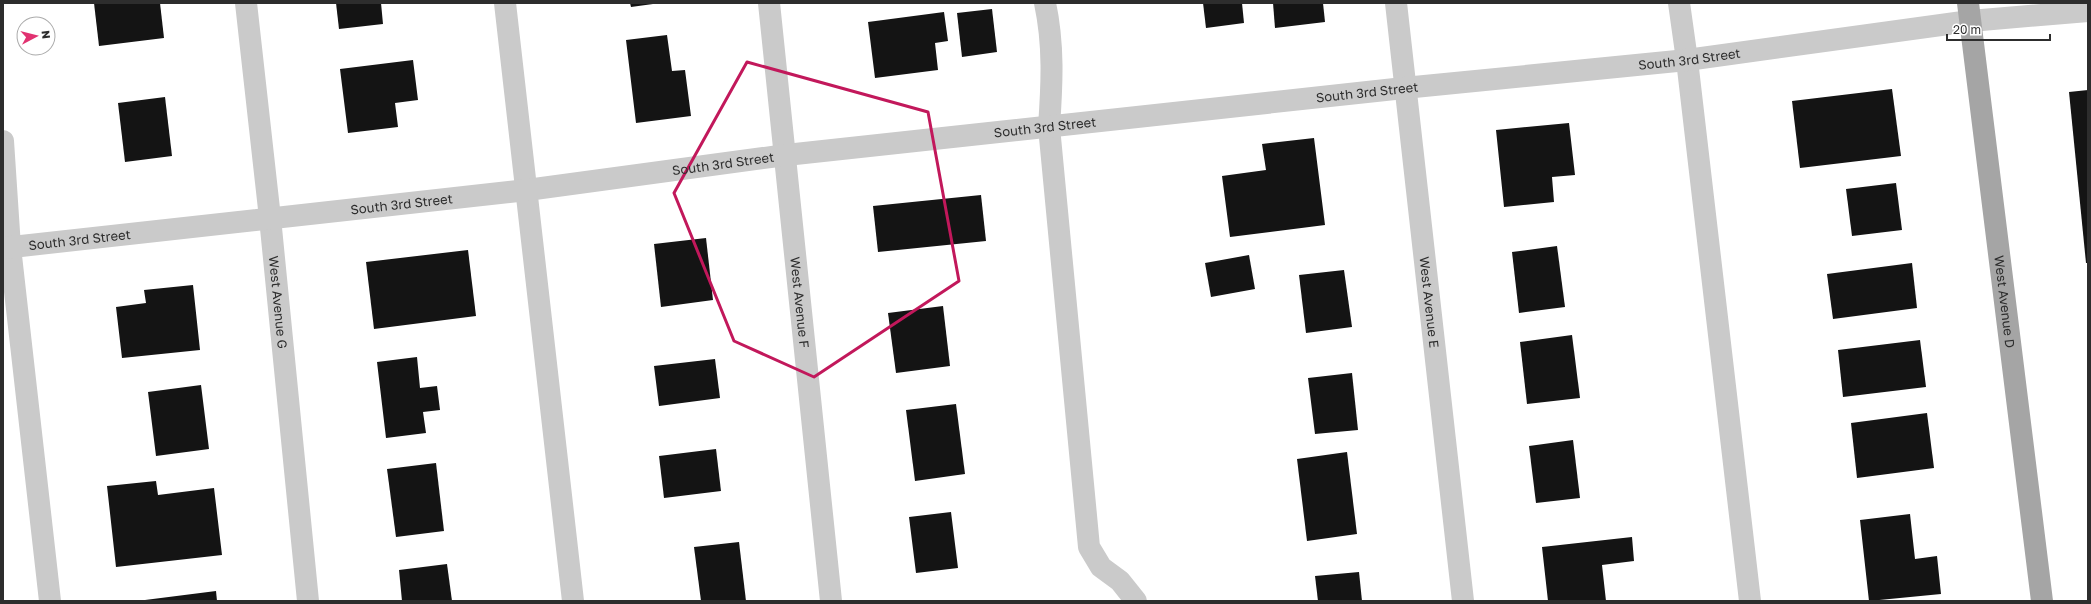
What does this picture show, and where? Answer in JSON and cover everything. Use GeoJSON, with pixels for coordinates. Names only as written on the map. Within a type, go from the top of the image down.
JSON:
{"type":"FeatureCollection","features":[{"type":"Feature","properties":{"kind":"main road","name":"West Avenue D"},"geometry":{"type":"LineString","coordinates":[[1969,12],[2042,601]]}},
{"type":"Feature","properties":{"kind":"street","name":"West Avenue G"},"geometry":{"type":"LineString","coordinates":[[246,3],[270,218],[308,601]]}},
{"type":"Feature","properties":{"kind":"street"},"geometry":{"type":"LineString","coordinates":[[505,3],[573,601]]}},
{"type":"Feature","properties":{"kind":"street","name":"West Avenue F"},"geometry":{"type":"LineString","coordinates":[[769,3],[786,155],[831,601]]}},
{"type":"Feature","properties":{"kind":"street"},"geometry":{"type":"LineString","coordinates":[[1045,3],[1053,65],[1049,127],[1089,546],[1101,567],[1120,580],[1136,601]]}},
{"type":"Feature","properties":{"kind":"street","name":"West Avenue E"},"geometry":{"type":"LineString","coordinates":[[1396,3],[1404,88],[1463,601]]}},
{"type":"Feature","properties":{"kind":"street"},"geometry":{"type":"LineString","coordinates":[[1679,3],[1687,60],[1750,601]]}},
{"type":"Feature","properties":{"kind":"street","name":"South 3rd Street"},"geometry":{"type":"LineString","coordinates":[[6,248],[527,190],[786,155],[1404,88],[1687,60],[1969,12],[2088,11]]}},
{"type":"Feature","properties":{"kind":"street"},"geometry":{"type":"LineString","coordinates":[[3,142],[6,248],[50,601]]}},
{"type":"Feature","properties":{"kind":"highlighted area"},"geometry":{"type":"Polygon","coordinates":[[[747,62],[928,112],[959,281],[814,377],[734,341],[674,193],[747,62]]]}},
{"type":"Feature","properties":{"kind":"building"},"geometry":{"type":"Polygon","coordinates":[[[94,3],[160,3],[164,38],[99,46],[94,3]]]}},
{"type":"Feature","properties":{"kind":"building"},"geometry":{"type":"Polygon","coordinates":[[[336,3],[381,3],[383,24],[339,29],[336,3]]]}},
{"type":"Feature","properties":{"kind":"building"},"geometry":{"type":"Polygon","coordinates":[[[630,3],[653,3],[653,4],[631,7],[630,3]]]}},
{"type":"Feature","properties":{"kind":"building"},"geometry":{"type":"Polygon","coordinates":[[[1203,3],[1242,3],[1244,23],[1206,28],[1203,3]]]}},
{"type":"Feature","properties":{"kind":"building"},"geometry":{"type":"Polygon","coordinates":[[[1273,3],[1323,3],[1325,22],[1275,28],[1273,3]]]}},
{"type":"Feature","properties":{"kind":"building"},"geometry":{"type":"Polygon","coordinates":[[[992,9],[997,52],[962,57],[957,13],[992,9]]]}},
{"type":"Feature","properties":{"kind":"building"},"geometry":{"type":"Polygon","coordinates":[[[944,12],[948,41],[935,43],[938,70],[875,78],[868,22],[944,12]]]}},
{"type":"Feature","properties":{"kind":"building"},"geometry":{"type":"Polygon","coordinates":[[[667,35],[672,71],[685,70],[691,116],[636,123],[626,40],[667,35]]]}},
{"type":"Feature","properties":{"kind":"building"},"geometry":{"type":"Polygon","coordinates":[[[413,60],[418,100],[395,103],[398,127],[348,133],[340,69],[413,60]]]}},
{"type":"Feature","properties":{"kind":"building"},"geometry":{"type":"Polygon","coordinates":[[[1892,89],[1901,156],[1800,168],[1792,101],[1892,89]]]}},
{"type":"Feature","properties":{"kind":"building"},"geometry":{"type":"Polygon","coordinates":[[[2088,90],[2088,263],[2086,263],[2069,92],[2088,90]]]}},
{"type":"Feature","properties":{"kind":"building"},"geometry":{"type":"Polygon","coordinates":[[[165,97],[172,156],[125,162],[118,103],[165,97]]]}},
{"type":"Feature","properties":{"kind":"building"},"geometry":{"type":"Polygon","coordinates":[[[1569,123],[1575,175],[1552,177],[1554,202],[1504,207],[1496,130],[1569,123]]]}},
{"type":"Feature","properties":{"kind":"building"},"geometry":{"type":"Polygon","coordinates":[[[1314,138],[1325,225],[1230,237],[1222,176],[1266,170],[1262,144],[1314,138]]]}},
{"type":"Feature","properties":{"kind":"building"},"geometry":{"type":"Polygon","coordinates":[[[1896,183],[1902,230],[1852,236],[1846,189],[1896,183]]]}},
{"type":"Feature","properties":{"kind":"building"},"geometry":{"type":"Polygon","coordinates":[[[981,195],[986,241],[878,252],[873,206],[981,195]]]}},
{"type":"Feature","properties":{"kind":"building"},"geometry":{"type":"Polygon","coordinates":[[[706,238],[713,300],[661,307],[654,244],[706,238]]]}},
{"type":"Feature","properties":{"kind":"building"},"geometry":{"type":"Polygon","coordinates":[[[1557,246],[1565,307],[1519,313],[1512,252],[1557,246]]]}},
{"type":"Feature","properties":{"kind":"building"},"geometry":{"type":"Polygon","coordinates":[[[468,250],[476,316],[374,329],[366,262],[468,250]]]}},
{"type":"Feature","properties":{"kind":"building"},"geometry":{"type":"Polygon","coordinates":[[[1249,255],[1255,289],[1211,297],[1205,263],[1249,255]]]}},
{"type":"Feature","properties":{"kind":"building"},"geometry":{"type":"Polygon","coordinates":[[[1912,263],[1917,308],[1833,319],[1827,274],[1912,263]]]}},
{"type":"Feature","properties":{"kind":"building"},"geometry":{"type":"Polygon","coordinates":[[[1344,270],[1352,327],[1306,333],[1299,275],[1344,270]]]}},
{"type":"Feature","properties":{"kind":"building"},"geometry":{"type":"Polygon","coordinates":[[[193,285],[200,350],[122,358],[116,307],[146,303],[144,290],[193,285]]]}},
{"type":"Feature","properties":{"kind":"building"},"geometry":{"type":"Polygon","coordinates":[[[943,306],[950,366],[896,373],[888,313],[943,306]]]}},
{"type":"Feature","properties":{"kind":"building"},"geometry":{"type":"Polygon","coordinates":[[[1572,335],[1580,398],[1527,404],[1520,342],[1572,335]]]}},
{"type":"Feature","properties":{"kind":"building"},"geometry":{"type":"Polygon","coordinates":[[[1920,340],[1926,387],[1843,397],[1838,350],[1920,340]]]}},
{"type":"Feature","properties":{"kind":"building"},"geometry":{"type":"Polygon","coordinates":[[[417,357],[420,388],[437,386],[440,410],[423,412],[426,433],[386,438],[377,362],[417,357]]]}},
{"type":"Feature","properties":{"kind":"building"},"geometry":{"type":"Polygon","coordinates":[[[715,359],[720,398],[659,406],[654,366],[715,359]]]}},
{"type":"Feature","properties":{"kind":"building"},"geometry":{"type":"Polygon","coordinates":[[[1352,373],[1358,430],[1315,434],[1308,378],[1352,373]]]}},
{"type":"Feature","properties":{"kind":"building"},"geometry":{"type":"Polygon","coordinates":[[[201,385],[209,449],[156,456],[148,392],[201,385]]]}},
{"type":"Feature","properties":{"kind":"building"},"geometry":{"type":"Polygon","coordinates":[[[956,404],[965,474],[915,481],[906,410],[956,404]]]}},
{"type":"Feature","properties":{"kind":"building"},"geometry":{"type":"Polygon","coordinates":[[[1927,413],[1934,468],[1857,478],[1851,423],[1927,413]]]}},
{"type":"Feature","properties":{"kind":"building"},"geometry":{"type":"Polygon","coordinates":[[[1573,440],[1580,498],[1536,503],[1529,446],[1573,440]]]}},
{"type":"Feature","properties":{"kind":"building"},"geometry":{"type":"Polygon","coordinates":[[[716,449],[721,491],[664,498],[659,456],[716,449]]]}},
{"type":"Feature","properties":{"kind":"building"},"geometry":{"type":"Polygon","coordinates":[[[1347,452],[1357,534],[1307,541],[1297,459],[1347,452]]]}},
{"type":"Feature","properties":{"kind":"building"},"geometry":{"type":"Polygon","coordinates":[[[436,463],[444,531],[396,537],[387,469],[436,463]]]}},
{"type":"Feature","properties":{"kind":"building"},"geometry":{"type":"Polygon","coordinates":[[[156,481],[158,495],[214,488],[222,555],[116,567],[107,486],[156,481]]]}},
{"type":"Feature","properties":{"kind":"building"},"geometry":{"type":"Polygon","coordinates":[[[951,512],[958,568],[916,573],[909,517],[951,512]]]}},
{"type":"Feature","properties":{"kind":"building"},"geometry":{"type":"Polygon","coordinates":[[[1910,514],[1915,559],[1937,556],[1941,594],[1869,601],[1860,520],[1910,514]]]}},
{"type":"Feature","properties":{"kind":"building"},"geometry":{"type":"Polygon","coordinates":[[[1632,537],[1634,561],[1602,565],[1606,601],[1548,601],[1542,547],[1632,537]]]}},
{"type":"Feature","properties":{"kind":"building"},"geometry":{"type":"Polygon","coordinates":[[[739,542],[746,601],[701,601],[694,547],[739,542]]]}},
{"type":"Feature","properties":{"kind":"building"},"geometry":{"type":"Polygon","coordinates":[[[447,564],[452,601],[402,601],[399,570],[447,564]]]}},
{"type":"Feature","properties":{"kind":"building"},"geometry":{"type":"Polygon","coordinates":[[[1359,572],[1362,601],[1318,601],[1315,576],[1359,572]]]}},
{"type":"Feature","properties":{"kind":"building"},"geometry":{"type":"Polygon","coordinates":[[[216,591],[217,601],[145,601],[145,600],[216,591]]]}}]}
